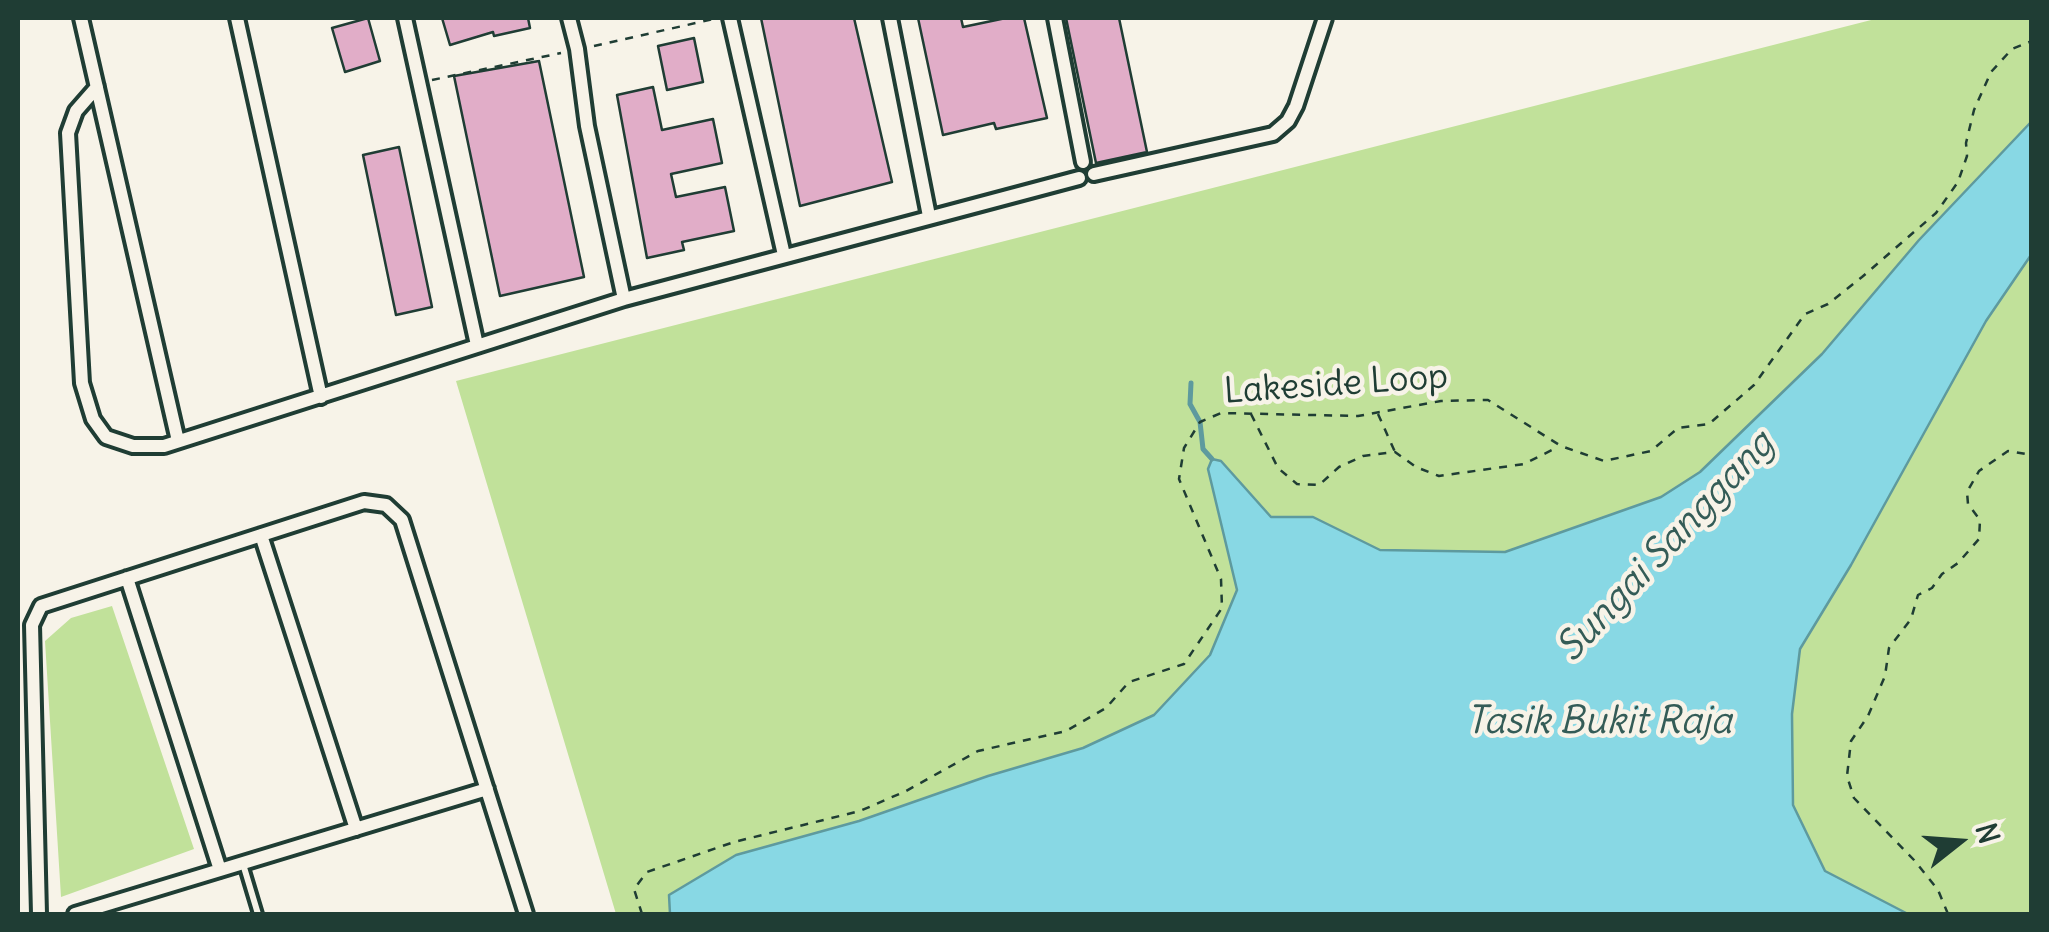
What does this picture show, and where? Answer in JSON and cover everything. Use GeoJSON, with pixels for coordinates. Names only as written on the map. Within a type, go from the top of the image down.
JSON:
{"type":"FeatureCollection","features":[{"type":"Feature","properties":{"kind":"street"},"geometry":{"type":"LineString","coordinates":[[81,18],[178,442]]}},
{"type":"Feature","properties":{"kind":"street"},"geometry":{"type":"LineString","coordinates":[[238,18],[321,396]]}},
{"type":"Feature","properties":{"kind":"street"},"geometry":{"type":"LineString","coordinates":[[405,18],[477,346]]}},
{"type":"Feature","properties":{"kind":"street"},"geometry":{"type":"LineString","coordinates":[[569,18],[587,126],[624,299]]}},
{"type":"Feature","properties":{"kind":"street"},"geometry":{"type":"LineString","coordinates":[[730,18],[784,255]]}},
{"type":"Feature","properties":{"kind":"street"},"geometry":{"type":"LineString","coordinates":[[890,18],[929,216]]}},
{"type":"Feature","properties":{"kind":"street"},"geometry":{"type":"LineString","coordinates":[[1055,18],[1083,162]]}},
{"type":"Feature","properties":{"kind":"street"},"geometry":{"type":"LineString","coordinates":[[97,87],[76,111],[68,132],[82,383],[93,419],[106,436],[133,446],[164,446],[624,299],[929,216],[1079,178],[1088,180],[1094,174],[1273,134],[1288,121],[1296,106],[1324,18]]}},
{"type":"Feature","properties":{"kind":"street"},"geometry":{"type":"LineString","coordinates":[[1079,178],[1076,167],[1083,162],[1092,164],[1094,174]]}},
{"type":"Feature","properties":{"kind":"street"},"geometry":{"type":"LineString","coordinates":[[39,914],[32,625],[41,606],[364,502],[386,505],[402,520],[526,914]]}},
{"type":"Feature","properties":{"kind":"street"},"geometry":{"type":"LineString","coordinates":[[261,535],[356,829]]}},
{"type":"Feature","properties":{"kind":"street"},"geometry":{"type":"LineString","coordinates":[[127,578],[220,870]]}},
{"type":"Feature","properties":{"kind":"street"},"geometry":{"type":"LineString","coordinates":[[74,914],[486,789]]}},
{"type":"Feature","properties":{"kind":"lane"},"geometry":{"type":"LineString","coordinates":[[242,863],[258,914]]}},
{"type":"Feature","properties":{"kind":"path"},"geometry":{"type":"LineString","coordinates":[[421,83],[721,18]]}},
{"type":"Feature","properties":{"kind":"path","name":"Lakeside Loop"},"geometry":{"type":"LineString","coordinates":[[642,914],[634,889],[647,872],[734,842],[860,811],[906,791],[978,751],[1066,730],[1106,708],[1129,682],[1184,664],[1222,608],[1221,579],[1179,480],[1184,448],[1200,422],[1221,413],[1329,417],[1441,402],[1488,400],[1561,446],[1604,461],[1651,451],[1678,428],[1709,424],[1754,385],[1805,314],[1828,304],[1936,212],[1958,182],[1967,156],[1974,110],[1991,72],[2012,50],[2032,41]]}},
{"type":"Feature","properties":{"kind":"path"},"geometry":{"type":"LineString","coordinates":[[1250,412],[1278,468],[1297,484],[1319,485],[1339,467],[1363,456],[1395,452]]}},
{"type":"Feature","properties":{"kind":"path"},"geometry":{"type":"LineString","coordinates":[[1378,413],[1395,452],[1416,467],[1439,476],[1524,464],[1561,446]]}},
{"type":"Feature","properties":{"kind":"path"},"geometry":{"type":"LineString","coordinates":[[1948,914],[1938,890],[1914,860],[1854,798],[1846,776],[1851,741],[1868,716],[1885,676],[1889,648],[1912,618],[1918,594],[1932,588],[1979,539],[1980,520],[1968,504],[1967,492],[1979,471],[2008,451],[2032,455]]}},
{"type":"Feature","properties":{"kind":"green space"},"geometry":{"type":"Polygon","coordinates":[[[1879,18],[2031,18],[2031,122],[1919,240],[1822,354],[1700,472],[1661,497],[1505,552],[1380,550],[1314,517],[1271,517],[1221,461],[1208,469],[1237,590],[1210,655],[1154,715],[1083,748],[988,776],[698,880],[669,895],[670,914],[616,914],[456,381],[1879,18]]]}},
{"type":"Feature","properties":{"kind":"green space"},"geometry":{"type":"Polygon","coordinates":[[[2031,255],[2031,914],[1908,914],[1825,871],[1793,805],[1792,714],[1800,649],[1986,321],[2031,255]]]}},
{"type":"Feature","properties":{"kind":"green space"},"geometry":{"type":"Polygon","coordinates":[[[112,606],[194,849],[61,897],[45,641],[71,618],[112,606]]]}},
{"type":"Feature","properties":{"kind":"water","name":"Tasik Bukit Raja"},"geometry":{"type":"Polygon","coordinates":[[[2031,122],[2031,255],[1986,321],[1800,649],[1792,714],[1793,805],[1825,871],[1908,914],[670,914],[669,895],[736,855],[859,821],[1083,748],[1154,715],[1210,655],[1237,590],[1208,469],[1212,459],[1221,461],[1271,517],[1313,517],[1380,550],[1505,552],[1661,497],[1700,472],[1822,354],[1919,240],[2031,122]]]}},
{"type":"Feature","properties":{"kind":"building"},"geometry":{"type":"Polygon","coordinates":[[[368,18],[380,61],[345,72],[332,28],[368,18]]]}},
{"type":"Feature","properties":{"kind":"building"},"geometry":{"type":"Polygon","coordinates":[[[442,18],[528,18],[530,28],[494,36],[493,32],[450,45],[442,18]]]}},
{"type":"Feature","properties":{"kind":"building"},"geometry":{"type":"Polygon","coordinates":[[[761,18],[854,18],[892,182],[800,206],[761,18]]]}},
{"type":"Feature","properties":{"kind":"building"},"geometry":{"type":"Polygon","coordinates":[[[918,18],[961,18],[963,27],[1024,18],[1047,118],[996,129],[994,123],[943,135],[918,18]]]}},
{"type":"Feature","properties":{"kind":"building"},"geometry":{"type":"Polygon","coordinates":[[[1066,18],[1119,18],[1147,152],[1096,163],[1066,18]]]}},
{"type":"Feature","properties":{"kind":"building"},"geometry":{"type":"Polygon","coordinates":[[[694,38],[703,82],[667,90],[658,46],[694,38]]]}},
{"type":"Feature","properties":{"kind":"building"},"geometry":{"type":"Polygon","coordinates":[[[539,61],[584,277],[500,296],[454,76],[539,61]]]}},
{"type":"Feature","properties":{"kind":"building"},"geometry":{"type":"Polygon","coordinates":[[[653,87],[662,130],[713,119],[722,163],[671,174],[676,197],[725,187],[734,231],[682,242],[684,250],[647,258],[617,95],[653,87]]]}},
{"type":"Feature","properties":{"kind":"building"},"geometry":{"type":"Polygon","coordinates":[[[399,147],[432,307],[396,315],[363,155],[399,147]]]}},
{"type":"Feature","properties":{"kind":"waterway"},"geometry":{"type":"LineString","coordinates":[[1191,383],[1190,404],[1200,422],[1203,449],[1212,459]]}},
{"type":"Feature","properties":{"kind":"water label","name":"Sungai Sanggang"},"geometry":{"type":"Point","coordinates":[1666,547]}}]}
